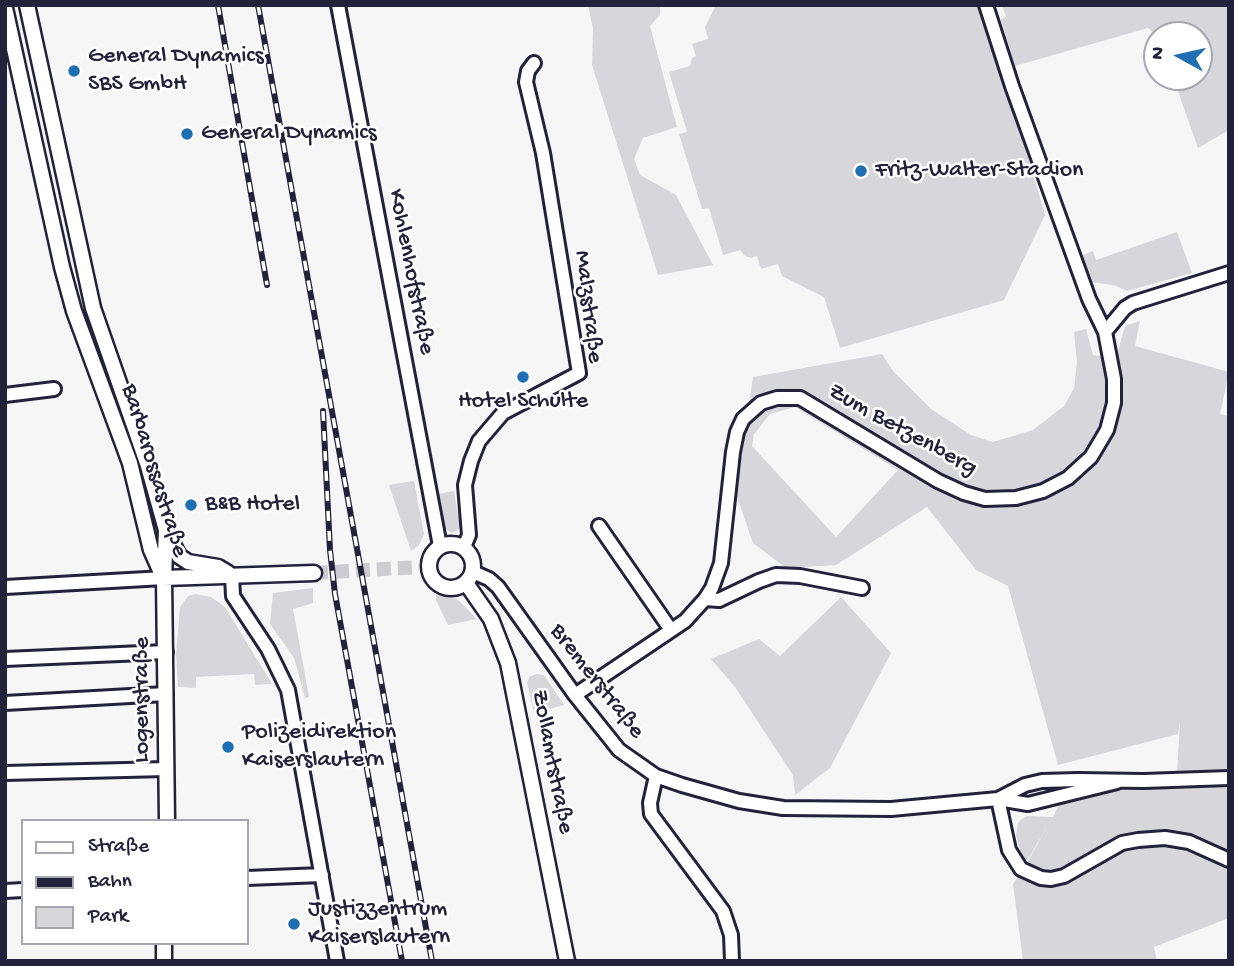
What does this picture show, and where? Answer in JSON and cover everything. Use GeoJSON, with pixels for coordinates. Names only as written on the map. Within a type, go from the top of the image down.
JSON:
{"type":"FeatureCollection","features":[{"type":"Feature","properties":{"kind":"main road","name":"Barbarossastraße"},"geometry":{"type":"LineString","coordinates":[[27,5],[93,308],[148,466],[166,530],[164,578]]}},
{"type":"Feature","properties":{"kind":"main road","name":"Barbarossastraße"},"geometry":{"type":"LineString","coordinates":[[5,8],[74,311],[130,463],[151,550],[164,578]]}},
{"type":"Feature","properties":{"kind":"main road"},"geometry":{"type":"LineString","coordinates":[[166,530],[179,556],[199,565],[218,567],[232,575]]}},
{"type":"Feature","properties":{"kind":"main road"},"geometry":{"type":"LineString","coordinates":[[451,543],[464,547],[471,555],[470,577],[454,588],[442,586],[424,567],[440,546],[451,543]]}},
{"type":"Feature","properties":{"kind":"main road"},"geometry":{"type":"LineString","coordinates":[[164,578],[314,573]]}},
{"type":"Feature","properties":{"kind":"main road","name":"Zollamtstraße"},"geometry":{"type":"LineString","coordinates":[[470,577],[491,619],[508,663],[567,961]]}},
{"type":"Feature","properties":{"kind":"main road","name":"Logenstraße"},"geometry":{"type":"LineString","coordinates":[[164,578],[167,819]]}},
{"type":"Feature","properties":{"kind":"street","name":"Kohlenhofstraße"},"geometry":{"type":"LineString","coordinates":[[338,5],[440,546]]}},
{"type":"Feature","properties":{"kind":"street","name":"Zum Betzenberg"},"geometry":{"type":"LineString","coordinates":[[575,695],[685,621],[705,599],[721,563],[737,432],[743,419],[761,403],[777,398],[800,398],[938,481],[985,499],[1016,498],[1043,491],[1068,478],[1091,457],[1107,430],[1114,403],[1114,379],[1105,332],[1088,299],[986,5]]}},
{"type":"Feature","properties":{"kind":"street","name":"Malzstraße"},"geometry":{"type":"LineString","coordinates":[[464,547],[469,535],[465,485],[479,441],[503,413],[579,373],[543,153],[526,82],[528,71],[534,63]]}},
{"type":"Feature","properties":{"kind":"street"},"geometry":{"type":"LineString","coordinates":[[1105,332],[1125,308],[1133,303],[1229,274]]}},
{"type":"Feature","properties":{"kind":"street"},"geometry":{"type":"LineString","coordinates":[[5,395],[54,389]]}},
{"type":"Feature","properties":{"kind":"street"},"geometry":{"type":"LineString","coordinates":[[599,526],[671,630]]}},
{"type":"Feature","properties":{"kind":"street"},"geometry":{"type":"LineString","coordinates":[[232,575],[233,596],[268,649],[288,690],[337,961]]}},
{"type":"Feature","properties":{"kind":"street"},"geometry":{"type":"LineString","coordinates":[[705,599],[719,600],[759,580],[776,575],[800,576],[862,588]]}},
{"type":"Feature","properties":{"kind":"street","name":"Bremerstraße"},"geometry":{"type":"LineString","coordinates":[[470,577],[489,579],[498,587],[575,695],[619,750],[656,776],[739,801],[783,808],[891,808],[998,799],[1028,804],[1117,782]]}},
{"type":"Feature","properties":{"kind":"street"},"geometry":{"type":"LineString","coordinates":[[5,587],[164,578]]}},
{"type":"Feature","properties":{"kind":"street"},"geometry":{"type":"LineString","coordinates":[[5,659],[166,652]]}},
{"type":"Feature","properties":{"kind":"street"},"geometry":{"type":"LineString","coordinates":[[5,703],[166,694]]}},
{"type":"Feature","properties":{"kind":"street"},"geometry":{"type":"LineString","coordinates":[[5,773],[166,768]]}},
{"type":"Feature","properties":{"kind":"street"},"geometry":{"type":"LineString","coordinates":[[656,776],[650,803],[651,814],[723,911],[731,935],[732,961]]}},
{"type":"Feature","properties":{"kind":"street","name":"Bremerstraße"},"geometry":{"type":"LineString","coordinates":[[998,799],[1025,785],[1042,781],[1078,779],[1117,782],[1229,778]]}},
{"type":"Feature","properties":{"kind":"street"},"geometry":{"type":"LineString","coordinates":[[998,799],[1009,850],[1021,869],[1041,878],[1063,876],[1122,843],[1138,840],[1165,838],[1189,842],[1229,860]]}},
{"type":"Feature","properties":{"kind":"street"},"geometry":{"type":"LineString","coordinates":[[248,878],[322,875]]}},
{"type":"Feature","properties":{"kind":"green space"},"geometry":{"type":"Polygon","coordinates":[[[588,5],[660,5],[660,15],[650,26],[677,127],[643,138],[634,159],[640,175],[676,195],[713,265],[658,275],[592,65],[593,29],[588,5]]]}},
{"type":"Feature","properties":{"kind":"green space","name":"Fritz-Walter-Stadion"},"geometry":{"type":"Polygon","coordinates":[[[716,5],[984,5],[1045,215],[1004,300],[840,348],[824,297],[782,276],[778,264],[761,269],[757,256],[745,256],[740,250],[723,255],[709,208],[702,209],[679,134],[687,132],[669,72],[690,66],[692,58],[696,56],[692,44],[708,39],[705,27],[716,5]]]}},
{"type":"Feature","properties":{"kind":"green space"},"geometry":{"type":"Polygon","coordinates":[[[1002,5],[1229,5],[1229,130],[1198,148],[1178,91],[1213,91],[1213,21],[1143,21],[1143,29],[1015,66],[1001,19],[1006,17],[1002,5]]]}},
{"type":"Feature","properties":{"kind":"green space"},"geometry":{"type":"Polygon","coordinates":[[[1177,232],[1192,273],[1127,291],[1114,285],[1091,282],[1081,256],[1093,251],[1096,260],[1177,232]]]}},
{"type":"Feature","properties":{"kind":"green space"},"geometry":{"type":"Polygon","coordinates":[[[1140,321],[1135,346],[1229,372],[1220,414],[1229,416],[1229,771],[1177,773],[1180,722],[1178,734],[1058,765],[1008,586],[976,570],[927,507],[836,565],[786,568],[753,543],[736,494],[753,377],[882,354],[893,371],[931,409],[971,435],[993,442],[1033,430],[1064,406],[1074,388],[1077,362],[1074,332],[1086,329],[1093,355],[1116,358],[1125,326],[1140,321]],[[795,407],[770,414],[754,434],[752,446],[836,537],[898,470],[795,407]]]}},
{"type":"Feature","properties":{"kind":"green space"},"geometry":{"type":"Polygon","coordinates":[[[414,481],[424,534],[419,545],[411,551],[389,485],[414,481]]]}},
{"type":"Feature","properties":{"kind":"green space"},"geometry":{"type":"Polygon","coordinates":[[[454,491],[460,528],[452,533],[445,528],[438,494],[454,491]]]}},
{"type":"Feature","properties":{"kind":"green space"},"geometry":{"type":"Polygon","coordinates":[[[313,588],[313,603],[293,609],[309,697],[305,698],[294,658],[270,624],[273,593],[313,588]]]}},
{"type":"Feature","properties":{"kind":"green space"},"geometry":{"type":"Polygon","coordinates":[[[195,594],[211,597],[225,607],[272,684],[255,685],[254,674],[196,677],[196,688],[178,687],[176,654],[180,607],[188,596],[195,594]]]}},
{"type":"Feature","properties":{"kind":"green space"},"geometry":{"type":"Polygon","coordinates":[[[436,594],[457,599],[477,619],[448,625],[436,600],[436,594]]]}},
{"type":"Feature","properties":{"kind":"green space"},"geometry":{"type":"Polygon","coordinates":[[[841,597],[891,653],[830,768],[795,795],[793,775],[735,687],[711,659],[759,639],[780,656],[841,597]]]}},
{"type":"Feature","properties":{"kind":"green space"},"geometry":{"type":"Polygon","coordinates":[[[544,675],[564,705],[534,713],[527,683],[529,677],[544,675]]]}},
{"type":"Feature","properties":{"kind":"green space"},"geometry":{"type":"Polygon","coordinates":[[[1229,785],[1229,918],[1154,947],[1157,961],[1023,961],[1013,884],[1026,865],[1048,825],[1027,861],[1020,851],[1016,835],[1018,823],[1022,819],[1027,816],[1053,817],[1058,806],[1109,789],[1229,785]]]}},
{"type":"Feature","properties":{"kind":"tunnel"},"geometry":{"type":"LineString","coordinates":[[314,573],[419,567]]}},
{"type":"Feature","properties":{"kind":"railway"},"geometry":{"type":"LineString","coordinates":[[218,5],[267,285]]}},
{"type":"Feature","properties":{"kind":"railway"},"geometry":{"type":"LineString","coordinates":[[258,5],[432,961]]}},
{"type":"Feature","properties":{"kind":"railway"},"geometry":{"type":"LineString","coordinates":[[323,411],[330,550],[335,594],[402,961]]}},
{"type":"Feature","properties":{"kind":"place","name":"General Dynamics SBS GmbH"},"geometry":{"type":"Point","coordinates":[74,71]}},
{"type":"Feature","properties":{"kind":"place","name":"General Dynamics"},"geometry":{"type":"Point","coordinates":[187,134]}},
{"type":"Feature","properties":{"kind":"place","name":"Fritz-Walter-Stadion"},"geometry":{"type":"Point","coordinates":[861,171]}},
{"type":"Feature","properties":{"kind":"place","name":"Hotel Schulte"},"geometry":{"type":"Point","coordinates":[523,377]}},
{"type":"Feature","properties":{"kind":"place","name":"B&B Hotel"},"geometry":{"type":"Point","coordinates":[191,505]}},
{"type":"Feature","properties":{"kind":"place","name":"Polizeidirektion Kaiserslautern"},"geometry":{"type":"Point","coordinates":[228,747]}},
{"type":"Feature","properties":{"kind":"place","name":"Justizzentrum Kaiserslautern"},"geometry":{"type":"Point","coordinates":[294,924]}}]}
